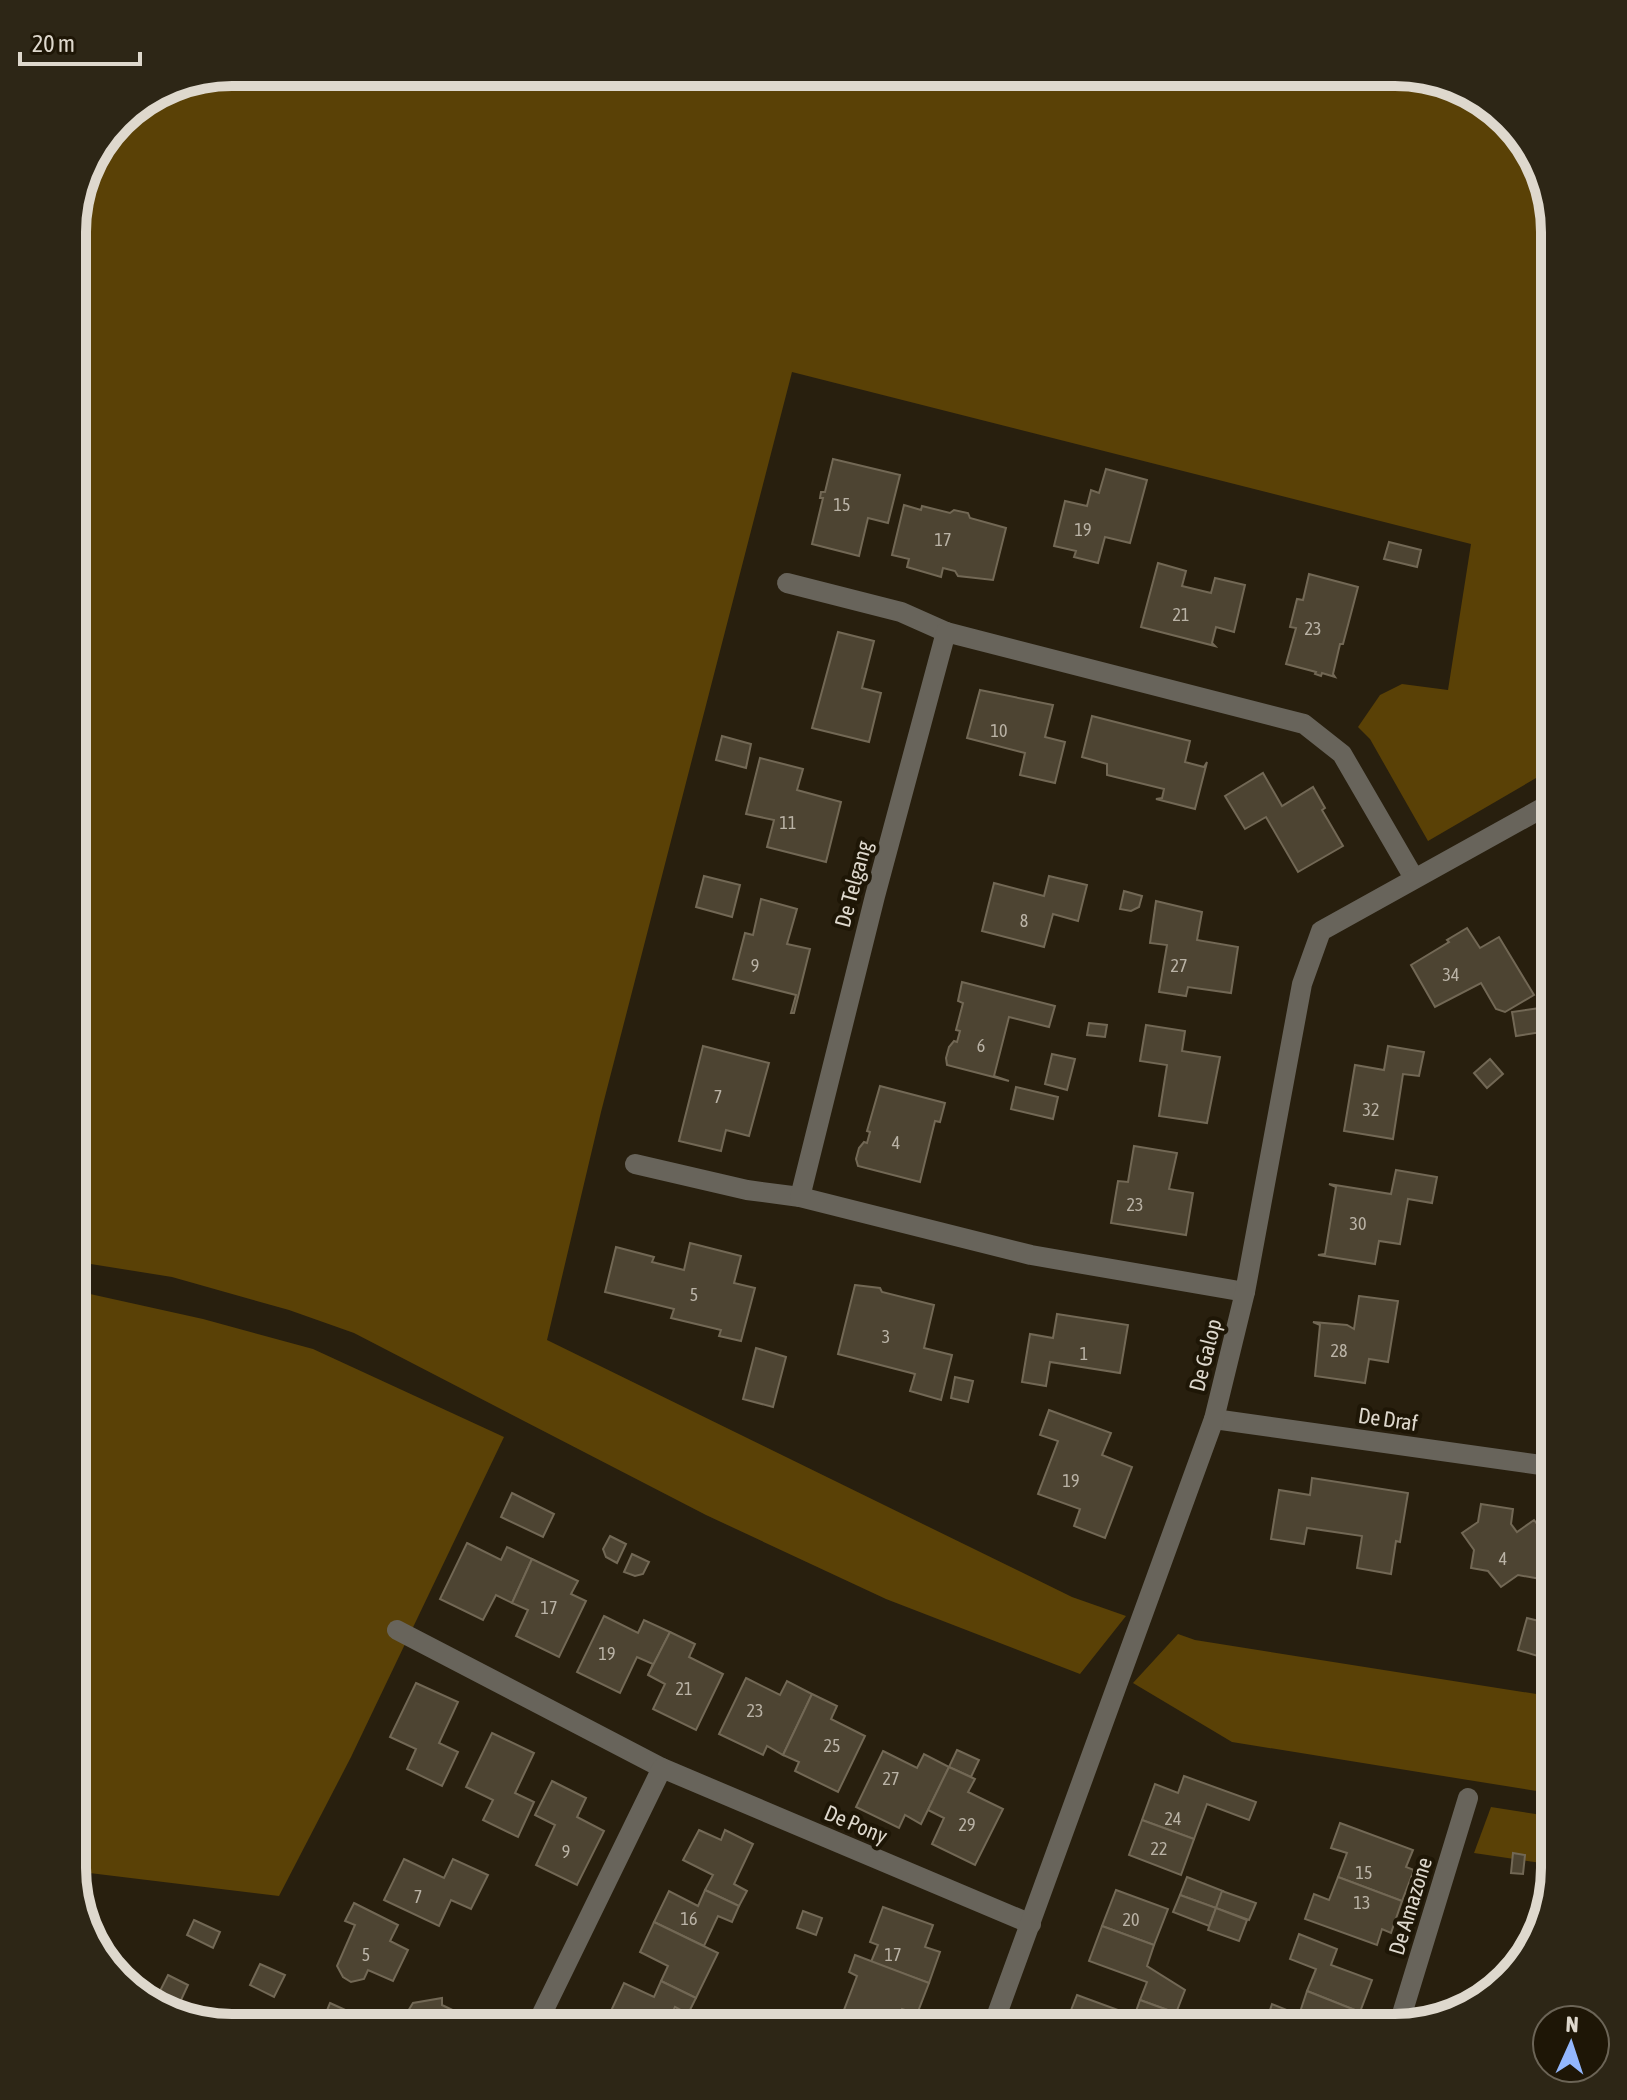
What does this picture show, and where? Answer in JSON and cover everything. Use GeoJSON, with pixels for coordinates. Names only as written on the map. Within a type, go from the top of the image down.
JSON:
{"type":"FeatureCollection","features":[{"type":"Feature","properties":{"kind":"street"},"geometry":{"type":"LineString","coordinates":[[787,583],[901,612],[946,632],[1304,724],[1342,754],[1414,878]]}},
{"type":"Feature","properties":{"kind":"street","name":"De Telgang"},"geometry":{"type":"LineString","coordinates":[[800,1197],[875,896],[946,632]]}},
{"type":"Feature","properties":{"kind":"street","name":"De Galop"},"geometry":{"type":"LineString","coordinates":[[997,2014],[1214,1419],[1245,1292],[1302,984],[1321,931],[1541,809]]}},
{"type":"Feature","properties":{"kind":"street"},"geometry":{"type":"LineString","coordinates":[[635,1164],[747,1190],[800,1197],[1031,1255],[1245,1292]]}},
{"type":"Feature","properties":{"kind":"street","name":"De Draf"},"geometry":{"type":"LineString","coordinates":[[1214,1419],[1541,1465]]}},
{"type":"Feature","properties":{"kind":"street","name":"De Pony"},"geometry":{"type":"LineString","coordinates":[[397,1630],[662,1768],[1031,1924]]}},
{"type":"Feature","properties":{"kind":"street"},"geometry":{"type":"LineString","coordinates":[[542,2014],[662,1768]]}},
{"type":"Feature","properties":{"kind":"street","name":"De Amazone"},"geometry":{"type":"LineString","coordinates":[[1402,2014],[1468,1798]]}},
{"type":"Feature","properties":{"kind":"shaded area"},"geometry":{"type":"Polygon","coordinates":[[[232,86],[1405,86],[1433,91],[1468,105],[1505,136],[1526,167],[1541,222],[1541,775],[1428,841],[1370,739],[1358,727],[1380,695],[1402,684],[1448,690],[1471,544],[792,372],[601,1112],[547,1340],[1072,1597],[1126,1616],[1080,1674],[886,1599],[706,1515],[354,1333],[289,1310],[172,1277],[86,1263],[86,222],[91,194],[105,159],[136,122],[159,105],[185,94],[232,86]]]}},
{"type":"Feature","properties":{"kind":"shaded area"},"geometry":{"type":"Polygon","coordinates":[[[86,1293],[203,1319],[313,1349],[504,1437],[351,1757],[279,1896],[86,1873],[86,1293]]]}},
{"type":"Feature","properties":{"kind":"shaded area"},"geometry":{"type":"Polygon","coordinates":[[[1178,1634],[1195,1640],[1541,1695],[1541,1792],[1232,1742],[1133,1683],[1178,1634]]]}},
{"type":"Feature","properties":{"kind":"shaded area"},"geometry":{"type":"Polygon","coordinates":[[[1491,1807],[1541,1815],[1541,1863],[1474,1853],[1491,1807]]]}},
{"type":"Feature","properties":{"kind":"building"},"geometry":{"type":"Polygon","coordinates":[[[833,459],[900,475],[888,523],[868,518],[859,556],[812,544],[823,498],[820,498],[821,492],[825,492],[833,459]]]}},
{"type":"Feature","properties":{"kind":"building"},"geometry":{"type":"Polygon","coordinates":[[[1106,469],[1147,480],[1130,543],[1105,537],[1098,563],[1074,557],[1076,551],[1054,546],[1065,501],[1087,506],[1091,490],[1099,493],[1106,469]]]}},
{"type":"Feature","properties":{"kind":"building"},"geometry":{"type":"Polygon","coordinates":[[[904,505],[921,510],[922,506],[950,513],[954,510],[968,513],[970,518],[1006,528],[993,580],[958,576],[955,571],[943,568],[941,577],[907,567],[909,559],[892,555],[904,505]]]}},
{"type":"Feature","properties":{"kind":"building"},"geometry":{"type":"Polygon","coordinates":[[[1389,542],[1421,550],[1417,567],[1384,559],[1389,542]]]}},
{"type":"Feature","properties":{"kind":"building"},"geometry":{"type":"Polygon","coordinates":[[[1158,563],[1186,571],[1182,586],[1211,593],[1215,578],[1245,585],[1234,632],[1216,627],[1212,643],[1215,646],[1141,627],[1158,563]]]}},
{"type":"Feature","properties":{"kind":"building"},"geometry":{"type":"Polygon","coordinates":[[[1309,574],[1358,587],[1343,644],[1340,644],[1333,674],[1335,677],[1322,673],[1321,676],[1286,664],[1296,628],[1290,627],[1297,599],[1303,600],[1309,574]]]}},
{"type":"Feature","properties":{"kind":"building"},"geometry":{"type":"Polygon","coordinates":[[[838,632],[874,641],[862,688],[881,693],[869,742],[812,728],[838,632]]]}},
{"type":"Feature","properties":{"kind":"building"},"geometry":{"type":"Polygon","coordinates":[[[980,690],[1053,705],[1045,737],[1065,742],[1055,783],[1020,775],[1025,753],[967,738],[980,690]]]}},
{"type":"Feature","properties":{"kind":"building"},"geometry":{"type":"Polygon","coordinates":[[[1092,716],[1190,741],[1185,762],[1204,767],[1207,762],[1195,809],[1156,799],[1162,798],[1164,789],[1107,775],[1107,764],[1082,757],[1092,716]]]}},
{"type":"Feature","properties":{"kind":"building"},"geometry":{"type":"Polygon","coordinates":[[[722,736],[751,744],[746,768],[716,760],[722,736]]]}},
{"type":"Feature","properties":{"kind":"building"},"geometry":{"type":"Polygon","coordinates":[[[760,758],[803,769],[797,790],[841,802],[826,862],[767,847],[774,820],[746,814],[760,758]]]}},
{"type":"Feature","properties":{"kind":"building"},"geometry":{"type":"Polygon","coordinates":[[[1263,773],[1282,806],[1313,787],[1325,808],[1322,810],[1343,846],[1298,872],[1266,817],[1245,829],[1225,796],[1263,773]]]}},
{"type":"Feature","properties":{"kind":"building"},"geometry":{"type":"Polygon","coordinates":[[[704,876],[740,885],[732,917],[696,907],[704,876]]]}},
{"type":"Feature","properties":{"kind":"building"},"geometry":{"type":"Polygon","coordinates":[[[1049,876],[1087,885],[1078,921],[1053,914],[1044,947],[982,931],[994,883],[1044,896],[1049,876]]]}},
{"type":"Feature","properties":{"kind":"building"},"geometry":{"type":"Polygon","coordinates":[[[1124,891],[1142,896],[1139,907],[1131,911],[1120,909],[1124,891]]]}},
{"type":"Feature","properties":{"kind":"building"},"geometry":{"type":"Polygon","coordinates":[[[761,899],[797,909],[787,944],[810,949],[794,1013],[791,1013],[796,995],[733,979],[745,933],[753,935],[761,899]]]}},
{"type":"Feature","properties":{"kind":"building"},"geometry":{"type":"Polygon","coordinates":[[[1156,901],[1202,912],[1197,940],[1238,947],[1231,993],[1188,987],[1186,996],[1159,992],[1167,945],[1150,943],[1156,901]]]}},
{"type":"Feature","properties":{"kind":"building"},"geometry":{"type":"Polygon","coordinates":[[[1467,928],[1480,948],[1499,937],[1534,995],[1505,1012],[1496,1009],[1481,983],[1435,1007],[1411,965],[1467,928]]]}},
{"type":"Feature","properties":{"kind":"building"},"geometry":{"type":"Polygon","coordinates":[[[962,982],[1055,1006],[1049,1027],[1009,1017],[994,1076],[1009,1081],[947,1065],[949,1047],[954,1041],[957,1042],[960,1031],[956,1030],[963,1003],[958,1001],[962,982]]]}},
{"type":"Feature","properties":{"kind":"building"},"geometry":{"type":"Polygon","coordinates":[[[1541,1008],[1541,1032],[1516,1036],[1512,1012],[1541,1008]]]}},
{"type":"Feature","properties":{"kind":"building"},"geometry":{"type":"Polygon","coordinates":[[[1089,1023],[1107,1025],[1105,1037],[1087,1035],[1089,1023]]]}},
{"type":"Feature","properties":{"kind":"building"},"geometry":{"type":"Polygon","coordinates":[[[1146,1025],[1185,1031],[1182,1051],[1220,1057],[1207,1123],[1159,1116],[1167,1065],[1140,1061],[1146,1025]]]}},
{"type":"Feature","properties":{"kind":"building"},"geometry":{"type":"Polygon","coordinates":[[[703,1046],[769,1063],[749,1136],[726,1130],[721,1151],[679,1141],[703,1046]]]}},
{"type":"Feature","properties":{"kind":"building"},"geometry":{"type":"Polygon","coordinates":[[[1388,1046],[1424,1052],[1419,1076],[1403,1074],[1393,1139],[1344,1131],[1355,1065],[1384,1070],[1388,1046]]]}},
{"type":"Feature","properties":{"kind":"building"},"geometry":{"type":"Polygon","coordinates":[[[1052,1054],[1075,1059],[1067,1090],[1045,1084],[1052,1054]]]}},
{"type":"Feature","properties":{"kind":"building"},"geometry":{"type":"Polygon","coordinates":[[[1490,1059],[1503,1074],[1487,1088],[1474,1073],[1490,1059]]]}},
{"type":"Feature","properties":{"kind":"building"},"geometry":{"type":"Polygon","coordinates":[[[880,1086],[945,1103],[940,1122],[935,1121],[920,1182],[858,1166],[859,1148],[864,1142],[867,1143],[870,1132],[867,1131],[880,1086]]]}},
{"type":"Feature","properties":{"kind":"building"},"geometry":{"type":"Polygon","coordinates":[[[1016,1087],[1058,1097],[1053,1119],[1011,1109],[1016,1087]]]}},
{"type":"Feature","properties":{"kind":"building"},"geometry":{"type":"Polygon","coordinates":[[[1134,1146],[1177,1153],[1169,1189],[1193,1193],[1186,1235],[1111,1223],[1118,1181],[1128,1182],[1134,1146]]]}},
{"type":"Feature","properties":{"kind":"building"},"geometry":{"type":"Polygon","coordinates":[[[1396,1170],[1437,1177],[1432,1203],[1408,1199],[1400,1244],[1379,1241],[1375,1264],[1318,1255],[1325,1254],[1336,1187],[1329,1184],[1391,1194],[1396,1170]]]}},
{"type":"Feature","properties":{"kind":"building"},"geometry":{"type":"Polygon","coordinates":[[[690,1243],[741,1256],[734,1283],[755,1288],[741,1341],[719,1336],[721,1330],[671,1318],[674,1309],[605,1292],[616,1247],[654,1257],[652,1262],[684,1270],[690,1243]]]}},
{"type":"Feature","properties":{"kind":"building"},"geometry":{"type":"Polygon","coordinates":[[[855,1285],[880,1288],[882,1292],[934,1305],[924,1348],[952,1355],[941,1400],[910,1391],[915,1374],[838,1354],[855,1285]]]}},
{"type":"Feature","properties":{"kind":"building"},"geometry":{"type":"Polygon","coordinates":[[[1359,1296],[1398,1301],[1388,1362],[1369,1359],[1365,1383],[1315,1376],[1320,1325],[1313,1322],[1347,1325],[1354,1329],[1359,1296]]]}},
{"type":"Feature","properties":{"kind":"building"},"geometry":{"type":"Polygon","coordinates":[[[1057,1314],[1128,1325],[1120,1373],[1050,1362],[1046,1386],[1022,1382],[1030,1334],[1053,1338],[1057,1314]]]}},
{"type":"Feature","properties":{"kind":"building"},"geometry":{"type":"Polygon","coordinates":[[[756,1348],[786,1357],[773,1407],[743,1399],[756,1348]]]}},
{"type":"Feature","properties":{"kind":"building"},"geometry":{"type":"Polygon","coordinates":[[[955,1377],[973,1381],[968,1402],[951,1398],[955,1377]]]}},
{"type":"Feature","properties":{"kind":"building"},"geometry":{"type":"Polygon","coordinates":[[[1049,1410],[1111,1433],[1102,1455],[1132,1467],[1105,1538],[1074,1526],[1080,1509],[1038,1494],[1058,1441],[1040,1435],[1049,1410]]]}},
{"type":"Feature","properties":{"kind":"building"},"geometry":{"type":"Polygon","coordinates":[[[1312,1478],[1408,1493],[1391,1574],[1357,1568],[1362,1536],[1307,1528],[1304,1544],[1271,1539],[1279,1490],[1310,1495],[1312,1478]]]}},
{"type":"Feature","properties":{"kind":"building"},"geometry":{"type":"Polygon","coordinates":[[[512,1493],[554,1514],[543,1537],[501,1517],[512,1493]]]}},
{"type":"Feature","properties":{"kind":"building"},"geometry":{"type":"Polygon","coordinates":[[[1481,1504],[1513,1509],[1511,1524],[1517,1532],[1534,1520],[1541,1529],[1541,1579],[1518,1575],[1501,1587],[1488,1571],[1471,1568],[1474,1550],[1462,1533],[1478,1522],[1481,1504]]]}},
{"type":"Feature","properties":{"kind":"building"},"geometry":{"type":"Polygon","coordinates":[[[610,1536],[626,1544],[617,1563],[606,1557],[603,1549],[610,1536]]]}},
{"type":"Feature","properties":{"kind":"building"},"geometry":{"type":"Polygon","coordinates":[[[467,1543],[501,1560],[507,1547],[532,1559],[512,1603],[496,1595],[483,1620],[440,1599],[467,1543]]]}},
{"type":"Feature","properties":{"kind":"building"},"geometry":{"type":"Polygon","coordinates":[[[632,1554],[649,1562],[643,1574],[635,1576],[624,1572],[632,1554]]]}},
{"type":"Feature","properties":{"kind":"building"},"geometry":{"type":"Polygon","coordinates":[[[532,1559],[578,1581],[571,1594],[586,1601],[559,1657],[516,1636],[528,1610],[512,1603],[532,1559]]]}},
{"type":"Feature","properties":{"kind":"building"},"geometry":{"type":"Polygon","coordinates":[[[604,1616],[638,1633],[644,1620],[670,1632],[648,1675],[653,1664],[637,1657],[620,1693],[577,1672],[604,1616]]]}},
{"type":"Feature","properties":{"kind":"building"},"geometry":{"type":"Polygon","coordinates":[[[1527,1618],[1541,1622],[1541,1657],[1518,1650],[1527,1618]]]}},
{"type":"Feature","properties":{"kind":"building"},"geometry":{"type":"Polygon","coordinates":[[[670,1632],[695,1644],[689,1657],[723,1674],[696,1730],[653,1709],[665,1684],[648,1675],[670,1632]]]}},
{"type":"Feature","properties":{"kind":"building"},"geometry":{"type":"Polygon","coordinates":[[[746,1678],[780,1695],[787,1681],[812,1694],[783,1755],[767,1746],[763,1755],[719,1734],[746,1678]]]}},
{"type":"Feature","properties":{"kind":"building"},"geometry":{"type":"Polygon","coordinates":[[[416,1683],[458,1702],[439,1743],[458,1752],[442,1786],[407,1769],[416,1749],[390,1737],[416,1683]]]}},
{"type":"Feature","properties":{"kind":"building"},"geometry":{"type":"Polygon","coordinates":[[[812,1694],[837,1706],[831,1719],[865,1736],[838,1792],[795,1771],[799,1762],[783,1755],[812,1694]]]}},
{"type":"Feature","properties":{"kind":"building"},"geometry":{"type":"Polygon","coordinates":[[[492,1733],[534,1753],[515,1793],[534,1802],[518,1837],[483,1820],[493,1800],[466,1787],[492,1733]]]}},
{"type":"Feature","properties":{"kind":"building"},"geometry":{"type":"Polygon","coordinates":[[[957,1750],[979,1760],[971,1777],[949,1767],[957,1750]]]}},
{"type":"Feature","properties":{"kind":"building"},"geometry":{"type":"Polygon","coordinates":[[[883,1751],[917,1768],[924,1754],[949,1767],[921,1824],[905,1815],[899,1828],[856,1807],[883,1751]]]}},
{"type":"Feature","properties":{"kind":"building"},"geometry":{"type":"Polygon","coordinates":[[[949,1767],[975,1779],[968,1792],[1003,1809],[975,1865],[932,1844],[944,1818],[928,1810],[949,1767]]]}},
{"type":"Feature","properties":{"kind":"building"},"geometry":{"type":"Polygon","coordinates":[[[1184,1776],[1256,1802],[1249,1820],[1207,1804],[1194,1839],[1142,1820],[1155,1784],[1178,1793],[1184,1776]]]}},
{"type":"Feature","properties":{"kind":"building"},"geometry":{"type":"Polygon","coordinates":[[[552,1781],[586,1798],[577,1817],[604,1831],[577,1885],[536,1865],[555,1825],[535,1815],[552,1781]]]}},
{"type":"Feature","properties":{"kind":"building"},"geometry":{"type":"Polygon","coordinates":[[[1142,1820],[1194,1839],[1181,1875],[1129,1855],[1142,1820]]]}},
{"type":"Feature","properties":{"kind":"building"},"geometry":{"type":"Polygon","coordinates":[[[1340,1823],[1413,1850],[1406,1867],[1414,1870],[1402,1901],[1338,1877],[1347,1853],[1331,1848],[1340,1823]]]}},
{"type":"Feature","properties":{"kind":"building"},"geometry":{"type":"Polygon","coordinates":[[[699,1830],[721,1840],[725,1830],[753,1844],[734,1884],[747,1891],[739,1906],[705,1890],[713,1875],[683,1860],[699,1830]]]}},
{"type":"Feature","properties":{"kind":"building"},"geometry":{"type":"Polygon","coordinates":[[[1513,1853],[1525,1855],[1523,1874],[1511,1873],[1513,1853]]]}},
{"type":"Feature","properties":{"kind":"building"},"geometry":{"type":"Polygon","coordinates":[[[404,1859],[444,1878],[453,1859],[488,1875],[471,1909],[451,1900],[439,1926],[384,1900],[404,1859]]]}},
{"type":"Feature","properties":{"kind":"building"},"geometry":{"type":"Polygon","coordinates":[[[1187,1877],[1223,1891],[1216,1908],[1180,1895],[1187,1877]]]}},
{"type":"Feature","properties":{"kind":"building"},"geometry":{"type":"Polygon","coordinates":[[[1338,1877],[1402,1901],[1391,1933],[1382,1929],[1377,1945],[1305,1919],[1314,1894],[1329,1900],[1338,1877]]]}},
{"type":"Feature","properties":{"kind":"building"},"geometry":{"type":"Polygon","coordinates":[[[705,1890],[739,1906],[732,1922],[718,1916],[704,1946],[654,1922],[669,1891],[698,1906],[705,1890]]]}},
{"type":"Feature","properties":{"kind":"building"},"geometry":{"type":"Polygon","coordinates":[[[1116,1890],[1168,1909],[1154,1945],[1102,1926],[1116,1890]]]}},
{"type":"Feature","properties":{"kind":"building"},"geometry":{"type":"Polygon","coordinates":[[[1222,1891],[1256,1903],[1249,1920],[1216,1908],[1222,1891]]]}},
{"type":"Feature","properties":{"kind":"building"},"geometry":{"type":"Polygon","coordinates":[[[1180,1895],[1216,1908],[1209,1926],[1173,1912],[1180,1895]]]}},
{"type":"Feature","properties":{"kind":"building"},"geometry":{"type":"Polygon","coordinates":[[[354,1903],[398,1925],[390,1941],[408,1950],[393,1981],[368,1970],[364,1979],[351,1982],[343,1977],[337,1966],[355,1925],[345,1921],[354,1903]]]}},
{"type":"Feature","properties":{"kind":"building"},"geometry":{"type":"Polygon","coordinates":[[[883,1907],[933,1925],[925,1947],[940,1952],[929,1983],[871,1962],[878,1945],[870,1942],[883,1907]]]}},
{"type":"Feature","properties":{"kind":"building"},"geometry":{"type":"Polygon","coordinates":[[[1216,1908],[1247,1920],[1239,1941],[1208,1930],[1216,1908]]]}},
{"type":"Feature","properties":{"kind":"building"},"geometry":{"type":"Polygon","coordinates":[[[803,1911],[822,1918],[816,1935],[797,1928],[803,1911]]]}},
{"type":"Feature","properties":{"kind":"building"},"geometry":{"type":"Polygon","coordinates":[[[194,1920],[220,1932],[213,1948],[187,1935],[194,1920]]]}},
{"type":"Feature","properties":{"kind":"building"},"geometry":{"type":"Polygon","coordinates":[[[654,1922],[718,1953],[696,1998],[661,1981],[668,1966],[640,1952],[654,1922]]]}},
{"type":"Feature","properties":{"kind":"building"},"geometry":{"type":"Polygon","coordinates":[[[1102,1926],[1154,1945],[1147,1966],[1185,1990],[1176,2013],[1140,2000],[1147,1982],[1089,1961],[1102,1926]]]}},
{"type":"Feature","properties":{"kind":"building"},"geometry":{"type":"Polygon","coordinates":[[[1299,1934],[1337,1949],[1331,1965],[1372,1980],[1360,2012],[1307,1991],[1316,1969],[1290,1959],[1299,1934]]]}},
{"type":"Feature","properties":{"kind":"building"},"geometry":{"type":"Polygon","coordinates":[[[855,1955],[929,1983],[917,2014],[902,2009],[900,2014],[855,2014],[844,2010],[857,1976],[849,1972],[855,1955]]]}},
{"type":"Feature","properties":{"kind":"building"},"geometry":{"type":"Polygon","coordinates":[[[260,1964],[285,1975],[274,1997],[250,1985],[260,1964]]]}},
{"type":"Feature","properties":{"kind":"building"},"geometry":{"type":"Polygon","coordinates":[[[168,1975],[188,1985],[179,2004],[158,1994],[168,1975]]]}},
{"type":"Feature","properties":{"kind":"building"},"geometry":{"type":"Polygon","coordinates":[[[661,1981],[696,1998],[688,2014],[675,2007],[672,2014],[610,2013],[624,1983],[654,1997],[661,1981]]]}},
{"type":"Feature","properties":{"kind":"building"},"geometry":{"type":"Polygon","coordinates":[[[1307,1991],[1360,2012],[1359,2014],[1299,2014],[1307,1991]]]}},
{"type":"Feature","properties":{"kind":"building"},"geometry":{"type":"Polygon","coordinates":[[[1077,1995],[1129,2014],[1070,2014],[1077,1995]]]}},
{"type":"Feature","properties":{"kind":"building"},"geometry":{"type":"Polygon","coordinates":[[[442,1998],[442,2005],[461,2014],[414,2014],[408,2011],[413,2003],[442,1998]]]}},
{"type":"Feature","properties":{"kind":"building"},"geometry":{"type":"Polygon","coordinates":[[[1140,2000],[1176,2013],[1176,2014],[1135,2014],[1140,2000]]]}},
{"type":"Feature","properties":{"kind":"building"},"geometry":{"type":"Polygon","coordinates":[[[330,2003],[352,2013],[352,2014],[326,2014],[330,2003]]]}},
{"type":"Feature","properties":{"kind":"building"},"geometry":{"type":"Polygon","coordinates":[[[1272,2004],[1297,2014],[1269,2014],[1272,2004]]]}}]}
